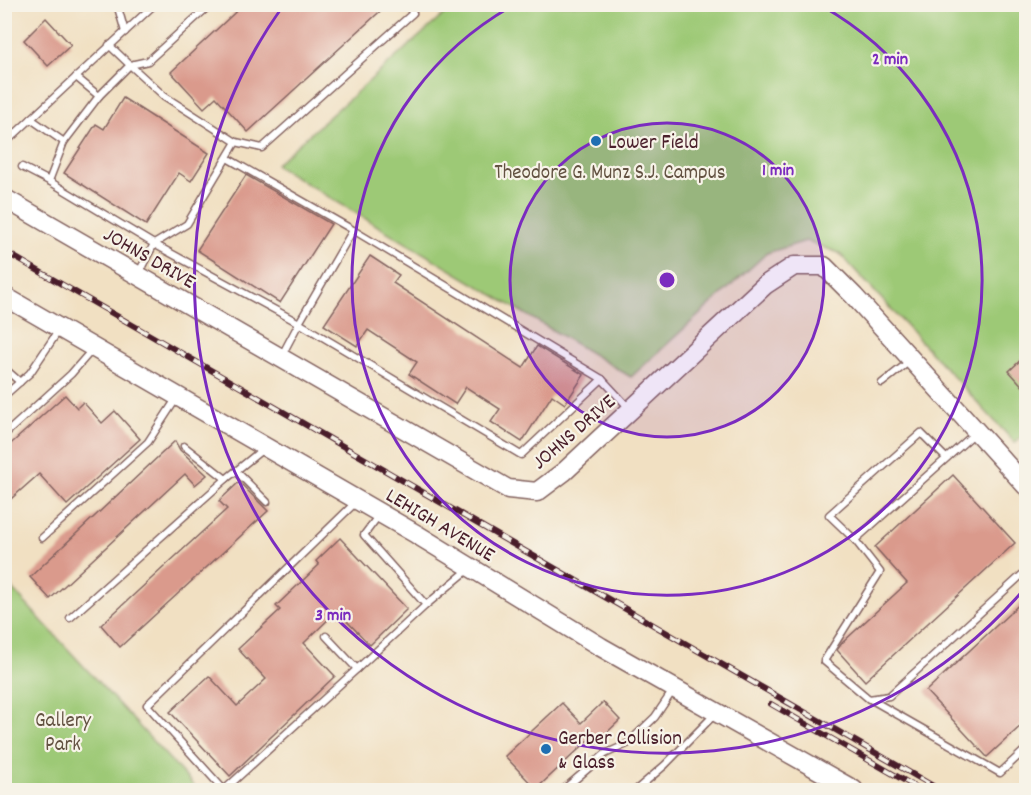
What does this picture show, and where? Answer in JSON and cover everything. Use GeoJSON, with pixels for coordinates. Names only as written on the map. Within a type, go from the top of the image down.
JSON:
{"type":"FeatureCollection","features":[{"type":"Feature","properties":{"kind":"street","name":"JOHNS DRIVE"},"geometry":{"type":"LineString","coordinates":[[4,198],[508,489],[537,492],[565,471],[765,285],[794,266],[824,266],[1026,486]]}},
{"type":"Feature","properties":{"kind":"street","name":"LEHIGH AVENUE"},"geometry":{"type":"LineString","coordinates":[[4,296],[357,500],[674,689],[854,790]]}},
{"type":"Feature","properties":{"kind":"lane"},"geometry":{"type":"LineString","coordinates":[[117,4],[125,32]]}},
{"type":"Feature","properties":{"kind":"lane"},"geometry":{"type":"LineString","coordinates":[[4,144],[154,4]]}},
{"type":"Feature","properties":{"kind":"lane"},"geometry":{"type":"LineString","coordinates":[[49,181],[64,141],[99,96],[130,65],[148,61],[211,4]]}},
{"type":"Feature","properties":{"kind":"lane"},"geometry":{"type":"LineString","coordinates":[[109,45],[164,96],[236,142],[262,148],[413,13],[406,4]]}},
{"type":"Feature","properties":{"kind":"lane"},"geometry":{"type":"LineString","coordinates":[[76,77],[99,96]]}},
{"type":"Feature","properties":{"kind":"lane"},"geometry":{"type":"LineString","coordinates":[[31,119],[64,141]]}},
{"type":"Feature","properties":{"kind":"lane"},"geometry":{"type":"LineString","coordinates":[[137,275],[154,244],[187,224],[236,142]]}},
{"type":"Feature","properties":{"kind":"lane"},"geometry":{"type":"LineString","coordinates":[[227,158],[354,230],[602,379],[631,410]]}},
{"type":"Feature","properties":{"kind":"lane"},"geometry":{"type":"LineString","coordinates":[[22,167],[154,244],[299,323],[521,455],[602,379]]}},
{"type":"Feature","properties":{"kind":"lane"},"geometry":{"type":"LineString","coordinates":[[281,357],[354,230]]}},
{"type":"Feature","properties":{"kind":"lane"},"geometry":{"type":"LineString","coordinates":[[4,396],[30,373],[60,328]]}},
{"type":"Feature","properties":{"kind":"lane"},"geometry":{"type":"LineString","coordinates":[[4,435],[70,374],[94,348]]}},
{"type":"Feature","properties":{"kind":"lane"},"geometry":{"type":"LineString","coordinates":[[882,383],[911,359]]}},
{"type":"Feature","properties":{"kind":"lane"},"geometry":{"type":"LineString","coordinates":[[4,368],[20,382]]}},
{"type":"Feature","properties":{"kind":"lane"},"geometry":{"type":"LineString","coordinates":[[42,538],[148,442],[178,396]]}},
{"type":"Feature","properties":{"kind":"lane"},"geometry":{"type":"LineString","coordinates":[[855,540],[976,431]]}},
{"type":"Feature","properties":{"kind":"lane"},"geometry":{"type":"LineString","coordinates":[[946,458],[921,433],[829,515],[855,540],[880,572],[824,661],[869,699],[1000,773],[1026,749]]}},
{"type":"Feature","properties":{"kind":"lane"},"geometry":{"type":"LineString","coordinates":[[184,447],[226,479]]}},
{"type":"Feature","properties":{"kind":"lane"},"geometry":{"type":"LineString","coordinates":[[70,618],[226,479],[266,447]]}},
{"type":"Feature","properties":{"kind":"lane"},"geometry":{"type":"LineString","coordinates":[[236,471],[267,502]]}},
{"type":"Feature","properties":{"kind":"lane"},"geometry":{"type":"LineString","coordinates":[[357,500],[147,705],[224,790],[426,605],[471,568]]}},
{"type":"Feature","properties":{"kind":"lane"},"geometry":{"type":"LineString","coordinates":[[380,514],[364,535],[426,605]]}},
{"type":"Feature","properties":{"kind":"lane"},"geometry":{"type":"LineString","coordinates":[[869,699],[889,696],[1026,571]]}},
{"type":"Feature","properties":{"kind":"lane"},"geometry":{"type":"LineString","coordinates":[[326,636],[357,669]]}},
{"type":"Feature","properties":{"kind":"lane"},"geometry":{"type":"LineString","coordinates":[[563,790],[605,754],[627,744],[655,717],[674,689]]}},
{"type":"Feature","properties":{"kind":"lane"},"geometry":{"type":"LineString","coordinates":[[636,790],[686,744],[716,712]]}},
{"type":"Feature","properties":{"kind":"green space","name":"Theodore G. Munz S.J. Campus"},"geometry":{"type":"Polygon","coordinates":[[[446,5],[1026,5],[1026,432],[1015,443],[839,253],[806,241],[767,253],[631,377],[275,165],[450,9],[446,5]]]}},
{"type":"Feature","properties":{"kind":"green space","name":"Gallery Park"},"geometry":{"type":"Polygon","coordinates":[[[5,581],[198,790],[5,790],[5,581]]]}},
{"type":"Feature","properties":{"kind":"building"},"geometry":{"type":"Polygon","coordinates":[[[244,4],[388,4],[248,132],[216,97],[204,108],[171,72],[244,4]]]}},
{"type":"Feature","properties":{"kind":"building"},"geometry":{"type":"Polygon","coordinates":[[[46,18],[71,45],[48,66],[24,40],[46,18]]]}},
{"type":"Feature","properties":{"kind":"building"},"geometry":{"type":"Polygon","coordinates":[[[123,98],[209,153],[191,181],[179,173],[146,225],[64,173],[96,124],[104,129],[123,98]]]}},
{"type":"Feature","properties":{"kind":"building"},"geometry":{"type":"Polygon","coordinates":[[[246,175],[331,224],[280,303],[197,250],[246,175]]]}},
{"type":"Feature","properties":{"kind":"building"},"geometry":{"type":"Polygon","coordinates":[[[370,256],[399,275],[393,283],[523,368],[537,346],[584,375],[565,404],[552,395],[522,442],[491,422],[500,409],[466,387],[455,404],[409,374],[417,362],[368,330],[357,346],[324,325],[370,256]]]}},
{"type":"Feature","properties":{"kind":"building"},"geometry":{"type":"Polygon","coordinates":[[[1026,355],[1026,390],[1009,371],[1026,355]]]}},
{"type":"Feature","properties":{"kind":"building"},"geometry":{"type":"Polygon","coordinates":[[[65,395],[77,408],[83,402],[102,423],[115,411],[140,439],[67,505],[39,474],[4,505],[4,450],[65,395]]]}},
{"type":"Feature","properties":{"kind":"building"},"geometry":{"type":"Polygon","coordinates":[[[175,441],[180,450],[207,475],[195,485],[185,474],[50,599],[30,577],[175,441]]]}},
{"type":"Feature","properties":{"kind":"building"},"geometry":{"type":"Polygon","coordinates":[[[953,475],[1015,543],[865,681],[837,650],[907,583],[875,547],[953,475]]]}},
{"type":"Feature","properties":{"kind":"building"},"geometry":{"type":"Polygon","coordinates":[[[239,482],[268,511],[120,647],[101,625],[227,509],[219,501],[239,482]]]}},
{"type":"Feature","properties":{"kind":"building"},"geometry":{"type":"Polygon","coordinates":[[[340,538],[407,609],[370,645],[337,611],[304,643],[335,676],[230,776],[170,712],[209,676],[237,706],[266,679],[238,649],[280,610],[276,606],[319,565],[316,561],[340,538]]]}},
{"type":"Feature","properties":{"kind":"building"},"geometry":{"type":"Polygon","coordinates":[[[1026,598],[1026,721],[987,757],[926,691],[1026,598]]]}},
{"type":"Feature","properties":{"kind":"building","name":"Gerber Collision & Glass"},"geometry":{"type":"Polygon","coordinates":[[[603,702],[620,720],[597,742],[592,737],[536,789],[505,756],[562,703],[581,723],[603,702]]]}},
{"type":"Feature","properties":{"kind":"railway"},"geometry":{"type":"LineString","coordinates":[[4,251],[940,790]]}},
{"type":"Feature","properties":{"kind":"railway"},"geometry":{"type":"LineString","coordinates":[[771,704],[921,790]]}},
{"type":"Feature","properties":{"kind":"place","name":"Lower Field"},"geometry":{"type":"Point","coordinates":[596,141]}},
{"type":"Feature","properties":{"kind":"place","name":"Gerber Collision & Glass"},"geometry":{"type":"Point","coordinates":[546,749]}}]}
